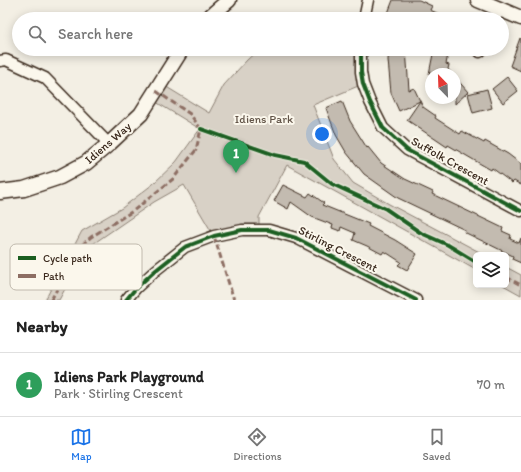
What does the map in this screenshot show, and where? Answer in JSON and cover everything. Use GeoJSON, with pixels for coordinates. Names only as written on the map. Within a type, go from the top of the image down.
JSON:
{"type":"FeatureCollection","features":[{"type":"Feature","properties":{"kind":"street"},"geometry":{"type":"LineString","coordinates":[[215,12],[229,0]]}},
{"type":"Feature","properties":{"kind":"street"},"geometry":{"type":"LineString","coordinates":[[365,12],[368,0]]}},
{"type":"Feature","properties":{"kind":"street"},"geometry":{"type":"LineString","coordinates":[[478,0],[494,12]]}},
{"type":"Feature","properties":{"kind":"street"},"geometry":{"type":"LineString","coordinates":[[509,16],[521,18]]}},
{"type":"Feature","properties":{"kind":"street","name":"Idiens Way"},"geometry":{"type":"LineString","coordinates":[[0,192],[24,189],[60,177],[86,163],[141,114],[178,56]]}},
{"type":"Feature","properties":{"kind":"street","name":"Suffolk Crescent"},"geometry":{"type":"LineString","coordinates":[[361,56],[362,84],[383,128],[406,150],[521,211]]}},
{"type":"Feature","properties":{"kind":"street"},"geometry":{"type":"LineString","coordinates":[[0,60],[6,60],[45,78],[109,144]]}},
{"type":"Feature","properties":{"kind":"street","name":"Stirling Crescent"},"geometry":{"type":"LineString","coordinates":[[142,283],[185,247],[214,236],[242,230],[269,230],[296,238],[416,300]]}},
{"type":"Feature","properties":{"kind":"street","name":"Stirling Crescent"},"geometry":{"type":"LineString","coordinates":[[126,300],[134,290]]}},
{"type":"Feature","properties":{"kind":"green space","name":"Idiens Park"},"geometry":{"type":"Polygon","coordinates":[[[251,56],[361,56],[363,84],[313,105],[334,159],[353,183],[479,252],[473,252],[473,268],[287,165],[259,217],[259,230],[214,236],[184,185],[154,202],[93,244],[75,244],[82,231],[122,208],[153,184],[176,162],[200,129],[151,99],[160,83],[209,113],[224,85],[251,56]]]}},
{"type":"Feature","properties":{"kind":"green space"},"geometry":{"type":"Polygon","coordinates":[[[509,269],[521,275],[521,295],[508,288],[509,269]]]}},
{"type":"Feature","properties":{"kind":"green space","name":"Idiens Park"},"geometry":{"type":"Polygon","coordinates":[[[50,290],[64,290],[59,300],[45,300],[50,290]]]}},
{"type":"Feature","properties":{"kind":"building"},"geometry":{"type":"Polygon","coordinates":[[[393,0],[419,0],[432,6],[430,10],[435,12],[388,12],[393,0]]]}},
{"type":"Feature","properties":{"kind":"building"},"geometry":{"type":"Polygon","coordinates":[[[520,38],[521,39],[521,71],[510,66],[520,38]]]}},
{"type":"Feature","properties":{"kind":"building"},"geometry":{"type":"Polygon","coordinates":[[[388,56],[407,56],[409,90],[414,88],[420,101],[399,111],[391,93],[388,56]]]}},
{"type":"Feature","properties":{"kind":"building"},"geometry":{"type":"Polygon","coordinates":[[[433,56],[448,56],[446,64],[449,65],[448,68],[430,68],[433,56]]]}},
{"type":"Feature","properties":{"kind":"building"},"geometry":{"type":"Polygon","coordinates":[[[507,77],[518,91],[503,103],[492,89],[507,77]]]}},
{"type":"Feature","properties":{"kind":"building"},"geometry":{"type":"Polygon","coordinates":[[[461,84],[468,92],[461,98],[461,84]]]}},
{"type":"Feature","properties":{"kind":"building"},"geometry":{"type":"Polygon","coordinates":[[[487,89],[492,108],[473,113],[468,94],[487,89]]]}},
{"type":"Feature","properties":{"kind":"building"},"geometry":{"type":"Polygon","coordinates":[[[342,101],[350,121],[367,148],[368,147],[381,163],[405,179],[433,192],[432,194],[503,228],[502,231],[511,235],[510,239],[519,243],[521,238],[521,263],[512,259],[513,256],[509,254],[509,252],[505,252],[464,232],[465,230],[398,198],[364,174],[346,152],[336,135],[326,108],[342,101]]]}},
{"type":"Feature","properties":{"kind":"building"},"geometry":{"type":"Polygon","coordinates":[[[420,101],[423,107],[436,116],[435,118],[460,134],[462,131],[484,143],[485,141],[508,154],[521,164],[521,185],[514,181],[512,183],[492,168],[491,170],[448,145],[447,147],[407,120],[420,101]]]}},
{"type":"Feature","properties":{"kind":"building"},"geometry":{"type":"Polygon","coordinates":[[[283,185],[307,197],[310,193],[324,203],[322,205],[369,224],[368,226],[395,240],[417,254],[407,270],[398,265],[401,262],[384,251],[382,254],[353,240],[355,233],[341,227],[340,231],[332,228],[333,225],[312,217],[291,202],[288,209],[274,201],[283,185]]]}},
{"type":"Feature","properties":{"kind":"marked path"},"geometry":{"type":"LineString","coordinates":[[83,244],[91,237],[133,211],[173,179],[196,150],[201,129],[190,114],[156,91]]}},
{"type":"Feature","properties":{"kind":"marked path"},"geometry":{"type":"LineString","coordinates":[[214,236],[234,300]]}},
{"type":"Feature","properties":{"kind":"marked path"},"geometry":{"type":"LineString","coordinates":[[509,279],[521,285]]}},
{"type":"Feature","properties":{"kind":"marked path"},"geometry":{"type":"LineString","coordinates":[[51,300],[57,290]]}},
{"type":"Feature","properties":{"kind":"cycle path"},"geometry":{"type":"LineString","coordinates":[[361,56],[363,84],[383,128],[407,150],[521,211]]}},
{"type":"Feature","properties":{"kind":"cycle path"},"geometry":{"type":"LineString","coordinates":[[201,129],[275,155],[304,161],[332,184],[386,209],[421,233],[448,245],[473,260]]}},
{"type":"Feature","properties":{"kind":"cycle path"},"geometry":{"type":"LineString","coordinates":[[142,283],[185,247],[214,236],[242,230],[269,230],[296,238],[416,300]]}},
{"type":"Feature","properties":{"kind":"cycle path"},"geometry":{"type":"LineString","coordinates":[[126,300],[134,290]]}},
{"type":"Feature","properties":{"kind":"place","name":"Idiens Park Playground"},"geometry":{"type":"Point","coordinates":[236,173]}}]}
